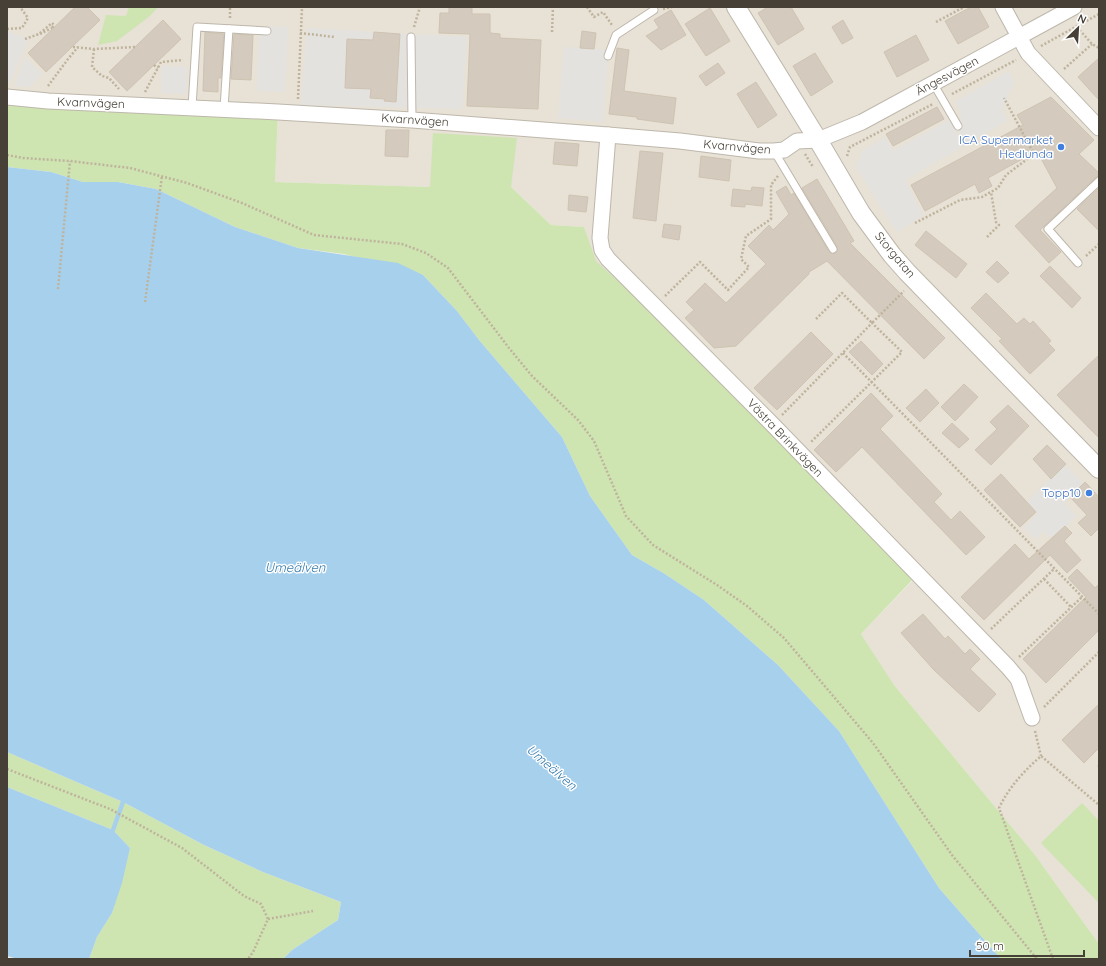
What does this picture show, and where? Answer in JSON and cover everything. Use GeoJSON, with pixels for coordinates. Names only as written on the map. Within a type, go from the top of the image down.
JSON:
{"type":"FeatureCollection","features":[{"type":"Feature","properties":{"kind":"street","name":"Storgatan"},"geometry":{"type":"LineString","coordinates":[[736,7],[861,213],[892,255],[1099,469]]}},
{"type":"Feature","properties":{"kind":"street"},"geometry":{"type":"LineString","coordinates":[[1003,7],[1019,38],[1041,74],[1099,128]]}},
{"type":"Feature","properties":{"kind":"street","name":"Ängesvägen"},"geometry":{"type":"LineString","coordinates":[[818,140],[862,122],[1074,7]]}},
{"type":"Feature","properties":{"kind":"street","name":"Kvarnvägen"},"geometry":{"type":"LineString","coordinates":[[7,98],[412,120],[680,141],[759,151],[784,150],[797,141],[818,140]]}},
{"type":"Feature","properties":{"kind":"street","name":"Västra Brinkvägen"},"geometry":{"type":"LineString","coordinates":[[608,135],[600,228],[602,250],[608,259],[773,425],[1008,667],[1018,679],[1032,718]]}},
{"type":"Feature","properties":{"kind":"lane"},"geometry":{"type":"LineString","coordinates":[[608,56],[616,35],[654,10]]}},
{"type":"Feature","properties":{"kind":"lane"},"geometry":{"type":"LineString","coordinates":[[192,107],[197,27],[267,31]]}},
{"type":"Feature","properties":{"kind":"lane"},"geometry":{"type":"LineString","coordinates":[[224,109],[229,29]]}},
{"type":"Feature","properties":{"kind":"lane"},"geometry":{"type":"LineString","coordinates":[[411,37],[412,120]]}},
{"type":"Feature","properties":{"kind":"lane"},"geometry":{"type":"LineString","coordinates":[[933,83],[958,126]]}},
{"type":"Feature","properties":{"kind":"lane"},"geometry":{"type":"LineString","coordinates":[[774,151],[833,249]]}},
{"type":"Feature","properties":{"kind":"lane"},"geometry":{"type":"LineString","coordinates":[[1078,263],[1048,229],[1099,180]]}},
{"type":"Feature","properties":{"kind":"path"},"geometry":{"type":"LineString","coordinates":[[7,29],[22,28],[28,18],[20,7]]}},
{"type":"Feature","properties":{"kind":"path"},"geometry":{"type":"LineString","coordinates":[[298,113],[302,7]]}},
{"type":"Feature","properties":{"kind":"path"},"geometry":{"type":"LineString","coordinates":[[411,37],[420,7]]}},
{"type":"Feature","properties":{"kind":"path"},"geometry":{"type":"LineString","coordinates":[[552,32],[553,7]]}},
{"type":"Feature","properties":{"kind":"path"},"geometry":{"type":"LineString","coordinates":[[587,7],[594,17],[603,12],[611,23],[616,35]]}},
{"type":"Feature","properties":{"kind":"path"},"geometry":{"type":"LineString","coordinates":[[936,22],[964,7]]}},
{"type":"Feature","properties":{"kind":"path"},"geometry":{"type":"LineString","coordinates":[[846,162],[847,154],[850,148],[1099,14]]}},
{"type":"Feature","properties":{"kind":"path"},"geometry":{"type":"LineString","coordinates":[[25,40],[39,34],[52,23],[54,25],[52,28]]}},
{"type":"Feature","properties":{"kind":"path"},"geometry":{"type":"LineString","coordinates":[[1077,27],[1092,44],[1099,48]]}},
{"type":"Feature","properties":{"kind":"path"},"geometry":{"type":"LineString","coordinates":[[300,32],[335,37]]}},
{"type":"Feature","properties":{"kind":"path"},"geometry":{"type":"LineString","coordinates":[[1060,73],[1092,44]]}},
{"type":"Feature","properties":{"kind":"path"},"geometry":{"type":"LineString","coordinates":[[73,47],[94,49],[135,47]]}},
{"type":"Feature","properties":{"kind":"path"},"geometry":{"type":"LineString","coordinates":[[42,101],[49,84],[78,47]]}},
{"type":"Feature","properties":{"kind":"path"},"geometry":{"type":"LineString","coordinates":[[94,49],[92,67],[102,76],[109,78],[135,105],[161,62],[183,60]]}},
{"type":"Feature","properties":{"kind":"path"},"geometry":{"type":"LineString","coordinates":[[154,65],[158,68]]}},
{"type":"Feature","properties":{"kind":"path"},"geometry":{"type":"LineString","coordinates":[[916,223],[960,200],[982,197],[992,192],[998,188],[1006,175],[1034,154],[1004,98]]}},
{"type":"Feature","properties":{"kind":"path"},"geometry":{"type":"LineString","coordinates":[[7,155],[22,158],[70,161],[130,168],[162,176],[187,183],[242,203],[314,235],[402,244],[426,253],[448,268],[532,376],[578,420],[594,441],[626,516],[653,545],[747,606],[784,638],[872,743],[952,855],[1037,959]]}},
{"type":"Feature","properties":{"kind":"path"},"geometry":{"type":"LineString","coordinates":[[58,289],[70,161]]}},
{"type":"Feature","properties":{"kind":"path"},"geometry":{"type":"LineString","coordinates":[[655,306],[700,262],[728,290],[734,284],[749,267],[741,259],[746,236],[771,218],[772,185],[784,167]]}},
{"type":"Feature","properties":{"kind":"path"},"geometry":{"type":"LineString","coordinates":[[145,302],[162,176]]}},
{"type":"Feature","properties":{"kind":"path"},"geometry":{"type":"LineString","coordinates":[[987,238],[999,225],[996,222],[992,192]]}},
{"type":"Feature","properties":{"kind":"path"},"geometry":{"type":"LineString","coordinates":[[1078,263],[1099,244]]}},
{"type":"Feature","properties":{"kind":"path"},"geometry":{"type":"LineString","coordinates":[[1094,249],[1099,249]]}},
{"type":"Feature","properties":{"kind":"path"},"geometry":{"type":"LineString","coordinates":[[773,425],[906,290]]}},
{"type":"Feature","properties":{"kind":"path"},"geometry":{"type":"LineString","coordinates":[[800,453],[902,352],[842,293],[816,320]]}},
{"type":"Feature","properties":{"kind":"path"},"geometry":{"type":"LineString","coordinates":[[843,353],[1099,614]]}},
{"type":"Feature","properties":{"kind":"path"},"geometry":{"type":"LineString","coordinates":[[981,639],[1054,569]]}},
{"type":"Feature","properties":{"kind":"path"},"geometry":{"type":"LineString","coordinates":[[1044,579],[1071,607]]}},
{"type":"Feature","properties":{"kind":"path"},"geometry":{"type":"LineString","coordinates":[[1008,667],[1082,596]]}},
{"type":"Feature","properties":{"kind":"path"},"geometry":{"type":"LineString","coordinates":[[1099,652],[1032,718],[1041,756],[1099,804]]}},
{"type":"Feature","properties":{"kind":"path"},"geometry":{"type":"LineString","coordinates":[[1041,756],[1024,771],[1005,794],[999,808],[1053,959]]}},
{"type":"Feature","properties":{"kind":"path"},"geometry":{"type":"LineString","coordinates":[[7,769],[110,809],[182,848],[244,896],[262,904],[268,919],[253,952],[248,959]]}},
{"type":"Feature","properties":{"kind":"path"},"geometry":{"type":"LineString","coordinates":[[268,919],[313,911]]}},
{"type":"Feature","properties":{"kind":"shaded area"},"geometry":{"type":"Polygon","coordinates":[[[7,7],[1099,7],[1099,944],[1035,855],[894,685],[861,634],[915,578],[655,315],[595,261],[584,227],[551,225],[511,187],[430,187],[275,182],[278,112],[7,97],[7,7]]]}},
{"type":"Feature","properties":{"kind":"shaded area"},"geometry":{"type":"Polygon","coordinates":[[[259,26],[288,27],[285,92],[257,91],[259,26]]]}},
{"type":"Feature","properties":{"kind":"shaded area"},"geometry":{"type":"Polygon","coordinates":[[[307,28],[467,37],[462,109],[301,105],[307,28]]]}},
{"type":"Feature","properties":{"kind":"shaded area"},"geometry":{"type":"Polygon","coordinates":[[[7,31],[28,39],[11,82],[7,82],[7,31]]]}},
{"type":"Feature","properties":{"kind":"shaded area"},"geometry":{"type":"Polygon","coordinates":[[[564,47],[608,50],[603,122],[558,118],[564,47]]]}},
{"type":"Feature","properties":{"kind":"shaded area"},"geometry":{"type":"Polygon","coordinates":[[[25,57],[42,74],[30,87],[14,86],[25,57]]]}},
{"type":"Feature","properties":{"kind":"shaded area"},"geometry":{"type":"Polygon","coordinates":[[[162,66],[187,67],[186,94],[161,93],[162,66]]]}},
{"type":"Feature","properties":{"kind":"shaded area"},"geometry":{"type":"Polygon","coordinates":[[[1009,71],[1014,82],[1002,110],[1007,121],[905,180],[923,215],[897,232],[856,167],[862,151],[886,137],[893,151],[949,120],[959,136],[961,112],[955,102],[1009,71]]]}},
{"type":"Feature","properties":{"kind":"shaded area"},"geometry":{"type":"Polygon","coordinates":[[[1065,465],[1084,484],[1064,503],[1076,516],[1052,540],[1044,531],[1036,539],[1024,527],[1038,514],[1026,502],[1065,465]]]}},
{"type":"Feature","properties":{"kind":"green space"},"geometry":{"type":"Polygon","coordinates":[[[129,7],[158,7],[150,16],[117,41],[98,45],[106,15],[126,16],[129,7]]]}},
{"type":"Feature","properties":{"kind":"green space"},"geometry":{"type":"Polygon","coordinates":[[[7,97],[278,112],[275,182],[430,187],[433,133],[517,138],[511,187],[551,225],[584,227],[596,261],[655,315],[915,577],[861,634],[894,685],[1035,855],[1099,944],[1099,959],[1001,959],[939,888],[839,731],[778,665],[704,600],[665,574],[632,555],[590,496],[562,437],[479,340],[457,311],[423,275],[344,254],[298,248],[235,227],[156,189],[118,182],[83,182],[51,172],[7,167],[7,97]]]}},
{"type":"Feature","properties":{"kind":"green space"},"geometry":{"type":"Polygon","coordinates":[[[7,752],[123,802],[204,845],[263,872],[341,902],[338,920],[292,950],[283,959],[89,959],[97,937],[112,913],[130,848],[113,830],[7,787],[7,752]]]}},
{"type":"Feature","properties":{"kind":"green space"},"geometry":{"type":"Polygon","coordinates":[[[1082,803],[1099,821],[1099,903],[1041,843],[1082,803]]]}},
{"type":"Feature","properties":{"kind":"water","name":"Umeälven"},"geometry":{"type":"Polygon","coordinates":[[[7,167],[51,172],[83,182],[118,182],[156,189],[235,227],[298,248],[398,263],[423,275],[457,311],[479,340],[562,437],[590,496],[632,555],[665,574],[704,600],[778,665],[839,731],[939,888],[1001,959],[283,959],[292,950],[338,920],[341,902],[263,872],[204,845],[123,802],[7,752],[7,167]]]}},
{"type":"Feature","properties":{"kind":"water"},"geometry":{"type":"Polygon","coordinates":[[[7,787],[113,830],[130,848],[122,883],[112,913],[97,937],[89,959],[18,959],[7,956],[7,787]]]}},
{"type":"Feature","properties":{"kind":"building"},"geometry":{"type":"Polygon","coordinates":[[[75,7],[87,7],[100,20],[46,72],[28,53],[75,7]]]}},
{"type":"Feature","properties":{"kind":"building"},"geometry":{"type":"Polygon","coordinates":[[[449,7],[472,7],[472,14],[490,14],[490,33],[500,34],[500,38],[541,40],[538,109],[467,106],[470,34],[439,33],[440,13],[449,13],[449,7]]]}},
{"type":"Feature","properties":{"kind":"building"},"geometry":{"type":"Polygon","coordinates":[[[768,7],[791,7],[804,29],[778,45],[758,13],[768,7]]]}},
{"type":"Feature","properties":{"kind":"building"},"geometry":{"type":"Polygon","coordinates":[[[971,7],[978,7],[989,27],[958,44],[945,21],[971,7]]]}},
{"type":"Feature","properties":{"kind":"building"},"geometry":{"type":"Polygon","coordinates":[[[710,8],[730,41],[706,56],[685,24],[710,8]]]}},
{"type":"Feature","properties":{"kind":"building"},"geometry":{"type":"Polygon","coordinates":[[[671,10],[686,35],[661,50],[646,36],[659,28],[654,20],[671,10]]]}},
{"type":"Feature","properties":{"kind":"building"},"geometry":{"type":"Polygon","coordinates":[[[163,20],[181,39],[127,91],[109,72],[163,20]]]}},
{"type":"Feature","properties":{"kind":"building"},"geometry":{"type":"Polygon","coordinates":[[[843,20],[853,38],[842,44],[832,27],[843,20]]]}},
{"type":"Feature","properties":{"kind":"building"},"geometry":{"type":"Polygon","coordinates":[[[582,31],[596,33],[594,49],[580,48],[582,31]]]}},
{"type":"Feature","properties":{"kind":"building"},"geometry":{"type":"Polygon","coordinates":[[[205,32],[224,34],[221,78],[218,78],[218,92],[203,91],[205,32]]]}},
{"type":"Feature","properties":{"kind":"building"},"geometry":{"type":"Polygon","coordinates":[[[374,32],[400,34],[396,102],[384,101],[385,99],[370,98],[371,89],[345,88],[347,39],[373,40],[374,32]]]}},
{"type":"Feature","properties":{"kind":"building"},"geometry":{"type":"Polygon","coordinates":[[[234,34],[253,35],[251,80],[231,79],[234,34]]]}},
{"type":"Feature","properties":{"kind":"building"},"geometry":{"type":"Polygon","coordinates":[[[916,35],[929,60],[897,77],[884,52],[916,35]]]}},
{"type":"Feature","properties":{"kind":"building"},"geometry":{"type":"Polygon","coordinates":[[[617,48],[629,50],[624,91],[676,98],[673,124],[637,119],[637,117],[609,114],[617,48]]]}},
{"type":"Feature","properties":{"kind":"building"},"geometry":{"type":"Polygon","coordinates":[[[815,53],[833,82],[811,96],[793,66],[815,53]]]}},
{"type":"Feature","properties":{"kind":"building"},"geometry":{"type":"Polygon","coordinates":[[[1099,58],[1099,100],[1078,77],[1099,58]]]}},
{"type":"Feature","properties":{"kind":"building"},"geometry":{"type":"Polygon","coordinates":[[[718,63],[725,73],[706,86],[699,76],[718,63]]]}},
{"type":"Feature","properties":{"kind":"building"},"geometry":{"type":"Polygon","coordinates":[[[756,82],[777,115],[758,128],[737,94],[756,82]]]}},
{"type":"Feature","properties":{"kind":"building"},"geometry":{"type":"Polygon","coordinates":[[[1051,97],[1094,140],[1079,154],[1099,173],[1099,176],[1096,177],[1040,230],[1061,252],[1049,263],[1015,226],[1057,188],[1037,151],[988,178],[992,186],[979,193],[975,184],[925,211],[911,185],[1023,125],[1017,115],[1051,97]]]}},
{"type":"Feature","properties":{"kind":"building"},"geometry":{"type":"Polygon","coordinates":[[[937,107],[944,119],[893,146],[886,134],[937,107]]]}},
{"type":"Feature","properties":{"kind":"building"},"geometry":{"type":"Polygon","coordinates":[[[386,130],[409,130],[408,157],[385,156],[386,130]]]}},
{"type":"Feature","properties":{"kind":"building"},"geometry":{"type":"Polygon","coordinates":[[[555,142],[579,144],[577,166],[553,164],[555,142]]]}},
{"type":"Feature","properties":{"kind":"building"},"geometry":{"type":"Polygon","coordinates":[[[640,151],[663,153],[656,221],[633,218],[640,151]]]}},
{"type":"Feature","properties":{"kind":"building"},"geometry":{"type":"Polygon","coordinates":[[[701,156],[731,160],[729,181],[699,177],[701,156]]]}},
{"type":"Feature","properties":{"kind":"building"},"geometry":{"type":"Polygon","coordinates":[[[817,179],[854,241],[850,243],[945,338],[924,359],[827,261],[809,272],[809,274],[736,346],[714,348],[685,318],[694,310],[686,302],[705,283],[726,303],[766,264],[748,246],[769,225],[773,230],[789,214],[776,192],[786,186],[791,195],[794,193],[829,252],[833,254],[837,252],[837,246],[802,188],[817,179]]]}},
{"type":"Feature","properties":{"kind":"building"},"geometry":{"type":"Polygon","coordinates":[[[752,187],[764,188],[762,206],[745,204],[745,207],[731,206],[733,189],[751,191],[752,187]]]}},
{"type":"Feature","properties":{"kind":"building"},"geometry":{"type":"Polygon","coordinates":[[[1099,188],[1099,231],[1077,209],[1099,188]]]}},
{"type":"Feature","properties":{"kind":"building"},"geometry":{"type":"Polygon","coordinates":[[[569,195],[588,197],[586,212],[568,210],[569,195]]]}},
{"type":"Feature","properties":{"kind":"building"},"geometry":{"type":"Polygon","coordinates":[[[664,224],[681,226],[679,240],[662,237],[664,224]]]}},
{"type":"Feature","properties":{"kind":"building"},"geometry":{"type":"Polygon","coordinates":[[[926,231],[967,264],[956,278],[915,245],[926,231]]]}},
{"type":"Feature","properties":{"kind":"building"},"geometry":{"type":"Polygon","coordinates":[[[997,261],[1009,273],[998,283],[986,272],[997,261]]]}},
{"type":"Feature","properties":{"kind":"building"},"geometry":{"type":"Polygon","coordinates":[[[1050,266],[1081,298],[1072,308],[1040,276],[1050,266]]]}},
{"type":"Feature","properties":{"kind":"building"},"geometry":{"type":"Polygon","coordinates":[[[986,293],[1017,324],[1024,318],[1030,324],[1033,321],[1051,341],[1048,343],[1055,350],[1030,374],[999,341],[1002,339],[971,308],[986,293]]]}},
{"type":"Feature","properties":{"kind":"building"},"geometry":{"type":"Polygon","coordinates":[[[811,332],[833,354],[777,410],[754,388],[811,332]]]}},
{"type":"Feature","properties":{"kind":"building"},"geometry":{"type":"Polygon","coordinates":[[[861,341],[883,364],[872,375],[849,352],[861,341]]]}},
{"type":"Feature","properties":{"kind":"building"},"geometry":{"type":"Polygon","coordinates":[[[1099,355],[1099,438],[1057,395],[1099,355]]]}},
{"type":"Feature","properties":{"kind":"building"},"geometry":{"type":"Polygon","coordinates":[[[964,384],[978,397],[955,421],[941,407],[964,384]]]}},
{"type":"Feature","properties":{"kind":"building"},"geometry":{"type":"Polygon","coordinates":[[[926,389],[939,403],[920,422],[906,408],[926,389]]]}},
{"type":"Feature","properties":{"kind":"building"},"geometry":{"type":"Polygon","coordinates":[[[871,393],[893,416],[880,429],[942,494],[934,502],[951,520],[960,511],[985,537],[966,555],[862,447],[836,472],[814,450],[871,393]]]}},
{"type":"Feature","properties":{"kind":"building"},"geometry":{"type":"Polygon","coordinates":[[[1008,405],[1029,426],[991,465],[975,450],[997,429],[990,422],[1008,405]]]}},
{"type":"Feature","properties":{"kind":"building"},"geometry":{"type":"Polygon","coordinates":[[[952,423],[969,439],[959,448],[942,433],[952,423]]]}},
{"type":"Feature","properties":{"kind":"building"},"geometry":{"type":"Polygon","coordinates":[[[1047,445],[1066,464],[1051,479],[1033,459],[1047,445]]]}},
{"type":"Feature","properties":{"kind":"building"},"geometry":{"type":"Polygon","coordinates":[[[1001,474],[1036,512],[1020,527],[984,490],[1001,474]]]}},
{"type":"Feature","properties":{"kind":"building"},"geometry":{"type":"Polygon","coordinates":[[[1085,482],[1099,497],[1099,528],[1091,536],[1078,523],[1087,515],[1070,497],[1085,482]]]}},
{"type":"Feature","properties":{"kind":"building"},"geometry":{"type":"Polygon","coordinates":[[[1065,526],[1072,533],[1064,541],[1081,560],[1067,573],[1050,555],[984,620],[961,597],[1015,544],[1029,559],[1065,526]]]}},
{"type":"Feature","properties":{"kind":"building"},"geometry":{"type":"Polygon","coordinates":[[[1077,569],[1095,588],[1099,584],[1099,630],[1046,683],[1023,659],[1086,597],[1068,578],[1077,569]]]}},
{"type":"Feature","properties":{"kind":"building"},"geometry":{"type":"Polygon","coordinates":[[[923,614],[945,639],[948,636],[965,654],[970,649],[980,659],[970,669],[996,694],[979,712],[934,670],[901,633],[923,614]]]}},
{"type":"Feature","properties":{"kind":"building"},"geometry":{"type":"Polygon","coordinates":[[[1099,704],[1099,748],[1084,763],[1062,740],[1099,704]]]}},
{"type":"Feature","properties":{"kind":"waterway"},"geometry":{"type":"LineString","coordinates":[[113,830],[123,802]]}},
{"type":"Feature","properties":{"kind":"place","name":"ICA Supermarket Hedlunda"},"geometry":{"type":"Point","coordinates":[1061,147]}},
{"type":"Feature","properties":{"kind":"place","name":"Topp10"},"geometry":{"type":"Point","coordinates":[1089,493]}}]}
